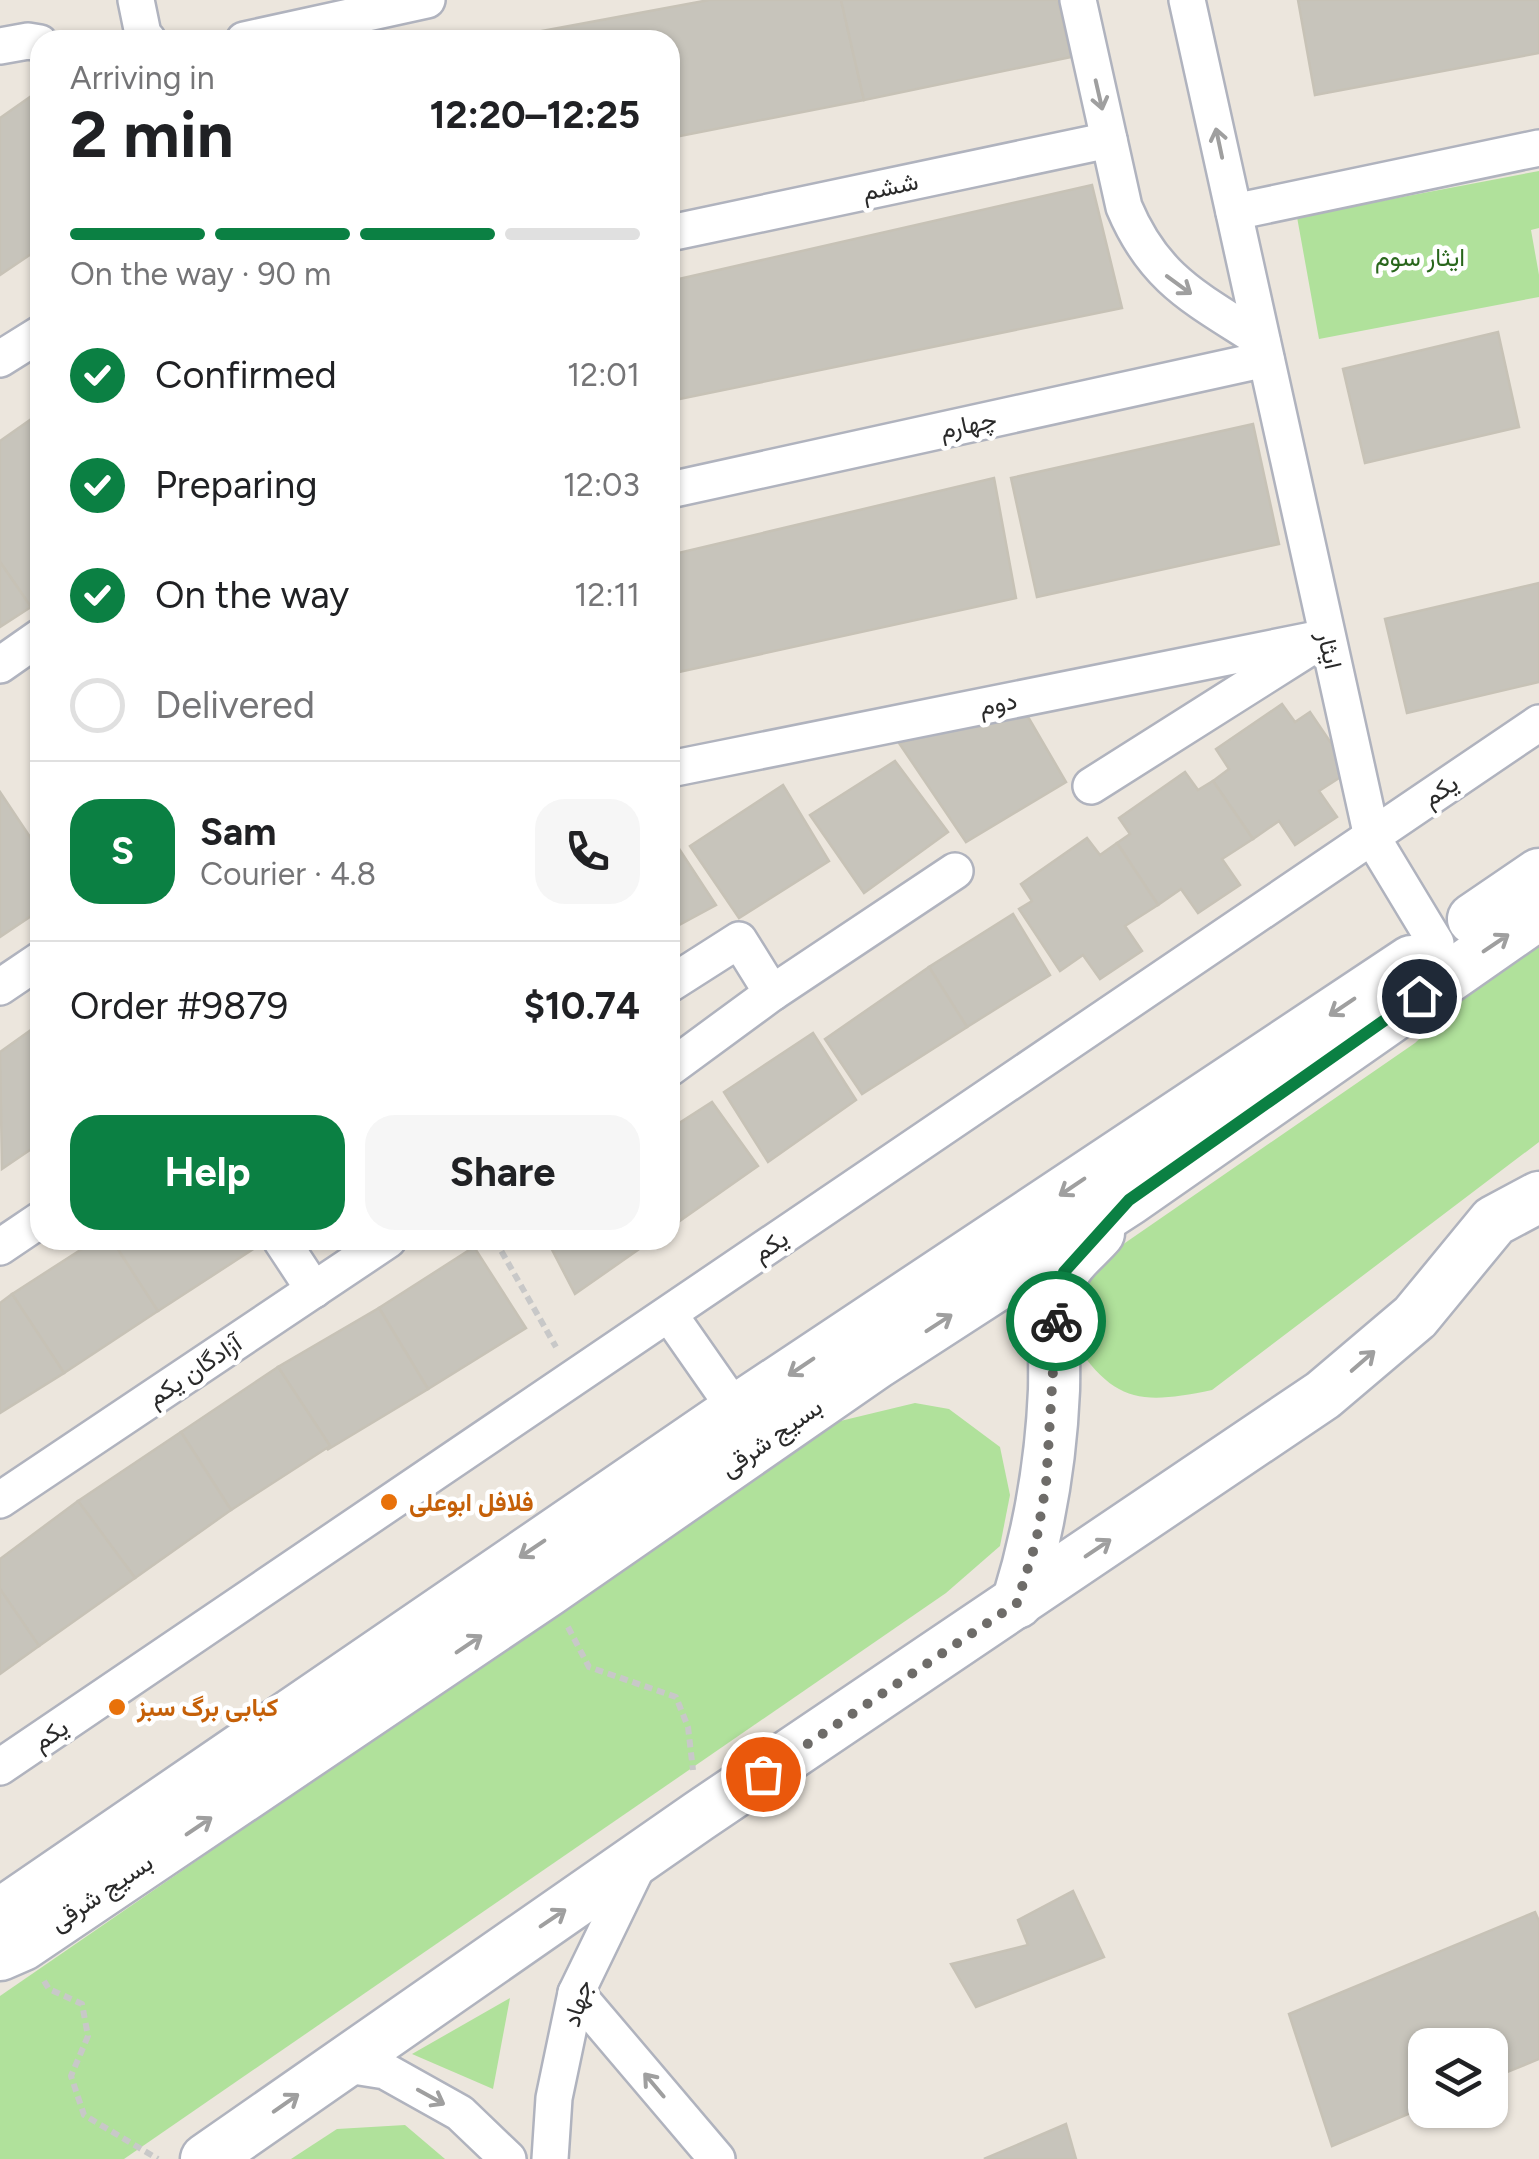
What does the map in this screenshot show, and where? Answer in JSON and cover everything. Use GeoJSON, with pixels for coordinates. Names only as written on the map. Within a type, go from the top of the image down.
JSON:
{"type":"FeatureCollection","features":[{"type":"Feature","properties":{"kind":"main road","name":"بسیج شرقی"},"geometry":{"type":"LineString","coordinates":[[8,1938],[736,1410],[866,1346],[1129,1200],[1444,958],[1539,874]]}},
{"type":"Feature","properties":{"kind":"main road","name":"بسیج شرقی"},"geometry":{"type":"LineString","coordinates":[[8,1938],[548,1591],[866,1346],[1444,958],[1539,914]]}},
{"type":"Feature","properties":{"kind":"main road"},"geometry":{"type":"LineString","coordinates":[[206,2159],[699,1816],[1323,1395],[1415,1316],[1494,1222],[1539,1197]]}},
{"type":"Feature","properties":{"kind":"main road"},"geometry":{"type":"LineString","coordinates":[[1017,1603],[1036,1542],[1046,1485],[1054,1387],[1053,1341],[1064,1272],[1129,1200]]}},
{"type":"Feature","properties":{"kind":"street"},"geometry":{"type":"LineString","coordinates":[[136,0],[142,30]]}},
{"type":"Feature","properties":{"kind":"street"},"geometry":{"type":"LineString","coordinates":[[290,30],[426,0]]}},
{"type":"Feature","properties":{"kind":"street"},"geometry":{"type":"LineString","coordinates":[[1078,0],[1124,206],[1146,250],[1163,273],[1264,350]]}},
{"type":"Feature","properties":{"kind":"street","name":"ایثار"},"geometry":{"type":"LineString","coordinates":[[1187,0],[1372,836],[1444,958]]}},
{"type":"Feature","properties":{"kind":"street"},"geometry":{"type":"LineString","coordinates":[[0,46],[30,42]]}},
{"type":"Feature","properties":{"kind":"street","name":"ششم"},"geometry":{"type":"LineString","coordinates":[[680,230],[1109,140]]}},
{"type":"Feature","properties":{"kind":"street"},"geometry":{"type":"LineString","coordinates":[[1234,212],[1539,148]]}},
{"type":"Feature","properties":{"kind":"street"},"geometry":{"type":"LineString","coordinates":[[0,359],[30,340]]}},
{"type":"Feature","properties":{"kind":"street","name":"چهارم"},"geometry":{"type":"LineString","coordinates":[[680,488],[1264,350]]}},
{"type":"Feature","properties":{"kind":"street"},"geometry":{"type":"LineString","coordinates":[[1091,786],[1327,636]]}},
{"type":"Feature","properties":{"kind":"street","name":"دوم"},"geometry":{"type":"LineString","coordinates":[[680,767],[1327,636]]}},
{"type":"Feature","properties":{"kind":"street"},"geometry":{"type":"LineString","coordinates":[[0,664],[30,644]]}},
{"type":"Feature","properties":{"kind":"street","name":"یکم"},"geometry":{"type":"LineString","coordinates":[[0,1767],[1539,723]]}},
{"type":"Feature","properties":{"kind":"street"},"geometry":{"type":"LineString","coordinates":[[680,1061],[772,992],[955,871]]}},
{"type":"Feature","properties":{"kind":"street"},"geometry":{"type":"LineString","coordinates":[[680,978],[739,940],[772,992]]}},
{"type":"Feature","properties":{"kind":"street"},"geometry":{"type":"LineString","coordinates":[[0,987],[30,967]]}},
{"type":"Feature","properties":{"kind":"street"},"geometry":{"type":"LineString","coordinates":[[0,1247],[30,1227]]}},
{"type":"Feature","properties":{"kind":"street"},"geometry":{"type":"LineString","coordinates":[[288,1250],[314,1290]]}},
{"type":"Feature","properties":{"kind":"street","name":"آزادگان یکم"},"geometry":{"type":"LineString","coordinates":[[0,1500],[373,1250]]}},
{"type":"Feature","properties":{"kind":"street"},"geometry":{"type":"LineString","coordinates":[[668,1314],[736,1410]]}},
{"type":"Feature","properties":{"kind":"street","name":"جهاد"},"geometry":{"type":"LineString","coordinates":[[550,2159],[554,2098],[576,1993],[642,1858]]}},
{"type":"Feature","properties":{"kind":"street"},"geometry":{"type":"LineString","coordinates":[[576,1993],[717,2159]]}},
{"type":"Feature","properties":{"kind":"street"},"geometry":{"type":"LineString","coordinates":[[341,2064],[385,2071],[460,2113],[508,2159]]}},
{"type":"Feature","properties":{"kind":"path"},"geometry":{"type":"LineString","coordinates":[[501,1250],[574,1378]]}},
{"type":"Feature","properties":{"kind":"path"},"geometry":{"type":"LineString","coordinates":[[548,1591],[589,1667],[676,1697],[688,1727],[699,1816]]}},
{"type":"Feature","properties":{"kind":"path"},"geometry":{"type":"LineString","coordinates":[[8,1938],[49,1989],[82,2004],[88,2036],[72,2076],[84,2115],[158,2159]]}},
{"type":"Feature","properties":{"kind":"green space","name":"ایثار سوم"},"geometry":{"type":"Polygon","coordinates":[[[1539,171],[1539,228],[1531,230],[1539,297],[1319,339],[1297,217],[1539,171]]]}},
{"type":"Feature","properties":{"kind":"green space"},"geometry":{"type":"Polygon","coordinates":[[[1539,933],[1539,1142],[1212,1390],[1150,1397],[1119,1389],[1105,1379],[1076,1345],[1081,1295],[1109,1254],[1415,1043],[1510,953],[1539,933]]]}},
{"type":"Feature","properties":{"kind":"green space"},"geometry":{"type":"Polygon","coordinates":[[[915,1403],[949,1409],[1000,1447],[1010,1495],[1000,1546],[946,1593],[124,2159],[0,2159],[0,1996],[832,1423],[915,1403]]]}},
{"type":"Feature","properties":{"kind":"green space"},"geometry":{"type":"Polygon","coordinates":[[[510,1998],[493,2089],[412,2054],[510,1998]]]}},
{"type":"Feature","properties":{"kind":"green space"},"geometry":{"type":"Polygon","coordinates":[[[405,2125],[445,2159],[291,2159],[337,2129],[405,2125]]]}},
{"type":"Feature","properties":{"kind":"building"},"geometry":{"type":"Polygon","coordinates":[[[709,0],[841,0],[864,100],[680,136],[680,30],[548,30],[709,0]]]}},
{"type":"Feature","properties":{"kind":"building"},"geometry":{"type":"Polygon","coordinates":[[[841,0],[1058,0],[1071,57],[864,100],[841,0]]]}},
{"type":"Feature","properties":{"kind":"building"},"geometry":{"type":"Polygon","coordinates":[[[1298,0],[1539,0],[1539,53],[1315,95],[1298,0]]]}},
{"type":"Feature","properties":{"kind":"building"},"geometry":{"type":"Polygon","coordinates":[[[30,97],[30,255],[0,275],[0,118],[30,97]]]}},
{"type":"Feature","properties":{"kind":"building"},"geometry":{"type":"Polygon","coordinates":[[[1092,185],[1122,308],[680,399],[680,279],[1092,185]]]}},
{"type":"Feature","properties":{"kind":"building"},"geometry":{"type":"Polygon","coordinates":[[[1498,332],[1519,427],[1365,463],[1343,369],[1498,332]]]}},
{"type":"Feature","properties":{"kind":"building"},"geometry":{"type":"Polygon","coordinates":[[[30,420],[30,606],[0,562],[0,441],[30,420]]]}},
{"type":"Feature","properties":{"kind":"building"},"geometry":{"type":"Polygon","coordinates":[[[1253,424],[1279,544],[1037,597],[1011,478],[1253,424]]]}},
{"type":"Feature","properties":{"kind":"building"},"geometry":{"type":"Polygon","coordinates":[[[994,478],[1016,598],[680,672],[680,553],[994,478]]]}},
{"type":"Feature","properties":{"kind":"building"},"geometry":{"type":"Polygon","coordinates":[[[0,562],[30,608],[0,627],[0,562]]]}},
{"type":"Feature","properties":{"kind":"building"},"geometry":{"type":"Polygon","coordinates":[[[1539,583],[1539,682],[1407,713],[1385,619],[1539,583]]]}},
{"type":"Feature","properties":{"kind":"building"},"geometry":{"type":"Polygon","coordinates":[[[1282,704],[1295,722],[1310,712],[1350,771],[1319,791],[1337,817],[1295,845],[1279,821],[1253,839],[1213,781],[1229,769],[1216,749],[1282,704]]]}},
{"type":"Feature","properties":{"kind":"building"},"geometry":{"type":"Polygon","coordinates":[[[1024,710],[1066,782],[966,842],[899,743],[1024,710]]]}},
{"type":"Feature","properties":{"kind":"building"},"geometry":{"type":"Polygon","coordinates":[[[895,761],[948,832],[864,893],[810,815],[895,761]]]}},
{"type":"Feature","properties":{"kind":"building"},"geometry":{"type":"Polygon","coordinates":[[[1185,772],[1198,790],[1213,781],[1253,839],[1222,859],[1240,885],[1198,913],[1181,889],[1158,905],[1117,843],[1130,834],[1119,818],[1185,772]]]}},
{"type":"Feature","properties":{"kind":"building"},"geometry":{"type":"Polygon","coordinates":[[[783,785],[829,861],[739,918],[690,846],[783,785]]]}},
{"type":"Feature","properties":{"kind":"building"},"geometry":{"type":"Polygon","coordinates":[[[0,792],[30,837],[30,917],[0,937],[0,792]]]}},
{"type":"Feature","properties":{"kind":"building"},"geometry":{"type":"Polygon","coordinates":[[[1087,838],[1100,855],[1117,843],[1158,905],[1125,926],[1142,951],[1100,979],[1083,955],[1060,971],[1019,909],[1032,901],[1021,884],[1087,838]]]}},
{"type":"Feature","properties":{"kind":"building"},"geometry":{"type":"Polygon","coordinates":[[[680,850],[716,905],[680,925],[680,850]]]}},
{"type":"Feature","properties":{"kind":"building"},"geometry":{"type":"Polygon","coordinates":[[[1013,914],[1050,975],[967,1027],[929,967],[1013,914]]]}},
{"type":"Feature","properties":{"kind":"building"},"geometry":{"type":"Polygon","coordinates":[[[929,967],[967,1027],[862,1094],[825,1039],[929,967]]]}},
{"type":"Feature","properties":{"kind":"building"},"geometry":{"type":"Polygon","coordinates":[[[30,1031],[30,1150],[2,1169],[0,1052],[30,1031]]]}},
{"type":"Feature","properties":{"kind":"building"},"geometry":{"type":"Polygon","coordinates":[[[813,1033],[856,1100],[768,1162],[724,1092],[813,1033]]]}},
{"type":"Feature","properties":{"kind":"building"},"geometry":{"type":"Polygon","coordinates":[[[712,1102],[758,1166],[680,1221],[680,1123],[712,1102]]]}},
{"type":"Feature","properties":{"kind":"building"},"geometry":{"type":"Polygon","coordinates":[[[80,1250],[118,1250],[158,1311],[64,1373],[12,1294],[80,1250]]]}},
{"type":"Feature","properties":{"kind":"building"},"geometry":{"type":"Polygon","coordinates":[[[118,1250],[252,1250],[158,1311],[118,1250]]]}},
{"type":"Feature","properties":{"kind":"building"},"geometry":{"type":"Polygon","coordinates":[[[469,1250],[476,1250],[526,1328],[428,1389],[379,1308],[469,1250]]]}},
{"type":"Feature","properties":{"kind":"building"},"geometry":{"type":"Polygon","coordinates":[[[552,1250],[638,1250],[575,1294],[552,1250]]]}},
{"type":"Feature","properties":{"kind":"building"},"geometry":{"type":"Polygon","coordinates":[[[12,1294],[64,1373],[0,1413],[0,1303],[12,1294]]]}},
{"type":"Feature","properties":{"kind":"building"},"geometry":{"type":"Polygon","coordinates":[[[379,1308],[428,1389],[327,1450],[330,1446],[278,1367],[379,1308]]]}},
{"type":"Feature","properties":{"kind":"building"},"geometry":{"type":"Polygon","coordinates":[[[278,1367],[330,1446],[231,1510],[181,1432],[278,1367]]]}},
{"type":"Feature","properties":{"kind":"building"},"geometry":{"type":"Polygon","coordinates":[[[181,1432],[231,1510],[135,1578],[78,1501],[181,1432]]]}},
{"type":"Feature","properties":{"kind":"building"},"geometry":{"type":"Polygon","coordinates":[[[78,1501],[135,1578],[39,1646],[0,1589],[0,1559],[78,1501]]]}},
{"type":"Feature","properties":{"kind":"building"},"geometry":{"type":"Polygon","coordinates":[[[0,1589],[39,1646],[0,1674],[0,1589]]]}},
{"type":"Feature","properties":{"kind":"building"},"geometry":{"type":"Polygon","coordinates":[[[1073,1891],[1104,1957],[976,2007],[951,1964],[1028,1945],[1018,1920],[1073,1891]]]}},
{"type":"Feature","properties":{"kind":"building"},"geometry":{"type":"Polygon","coordinates":[[[1535,1912],[1539,1921],[1539,2059],[1508,2072],[1508,2028],[1408,2028],[1408,2114],[1332,2146],[1289,2014],[1535,1912]]]}},
{"type":"Feature","properties":{"kind":"building"},"geometry":{"type":"Polygon","coordinates":[[[1066,2124],[1076,2159],[984,2159],[1066,2124]]]}},
{"type":"Feature","properties":{"kind":"way so far"},"geometry":{"type":"LineString","coordinates":[[763,1774],[1017,1603],[1036,1542],[1046,1485],[1056,1321]]}},
{"type":"Feature","properties":{"kind":"place","name":"فلافل ابوعلی"},"geometry":{"type":"Point","coordinates":[389,1502]}},
{"type":"Feature","properties":{"kind":"place","name":"کبابی برگ سبز"},"geometry":{"type":"Point","coordinates":[117,1707]}},
{"type":"Feature","properties":{"kind":"route"},"geometry":{"type":"LineString","coordinates":[[1056,1321],[1064,1272],[1129,1200],[1419,996]]}}]}
